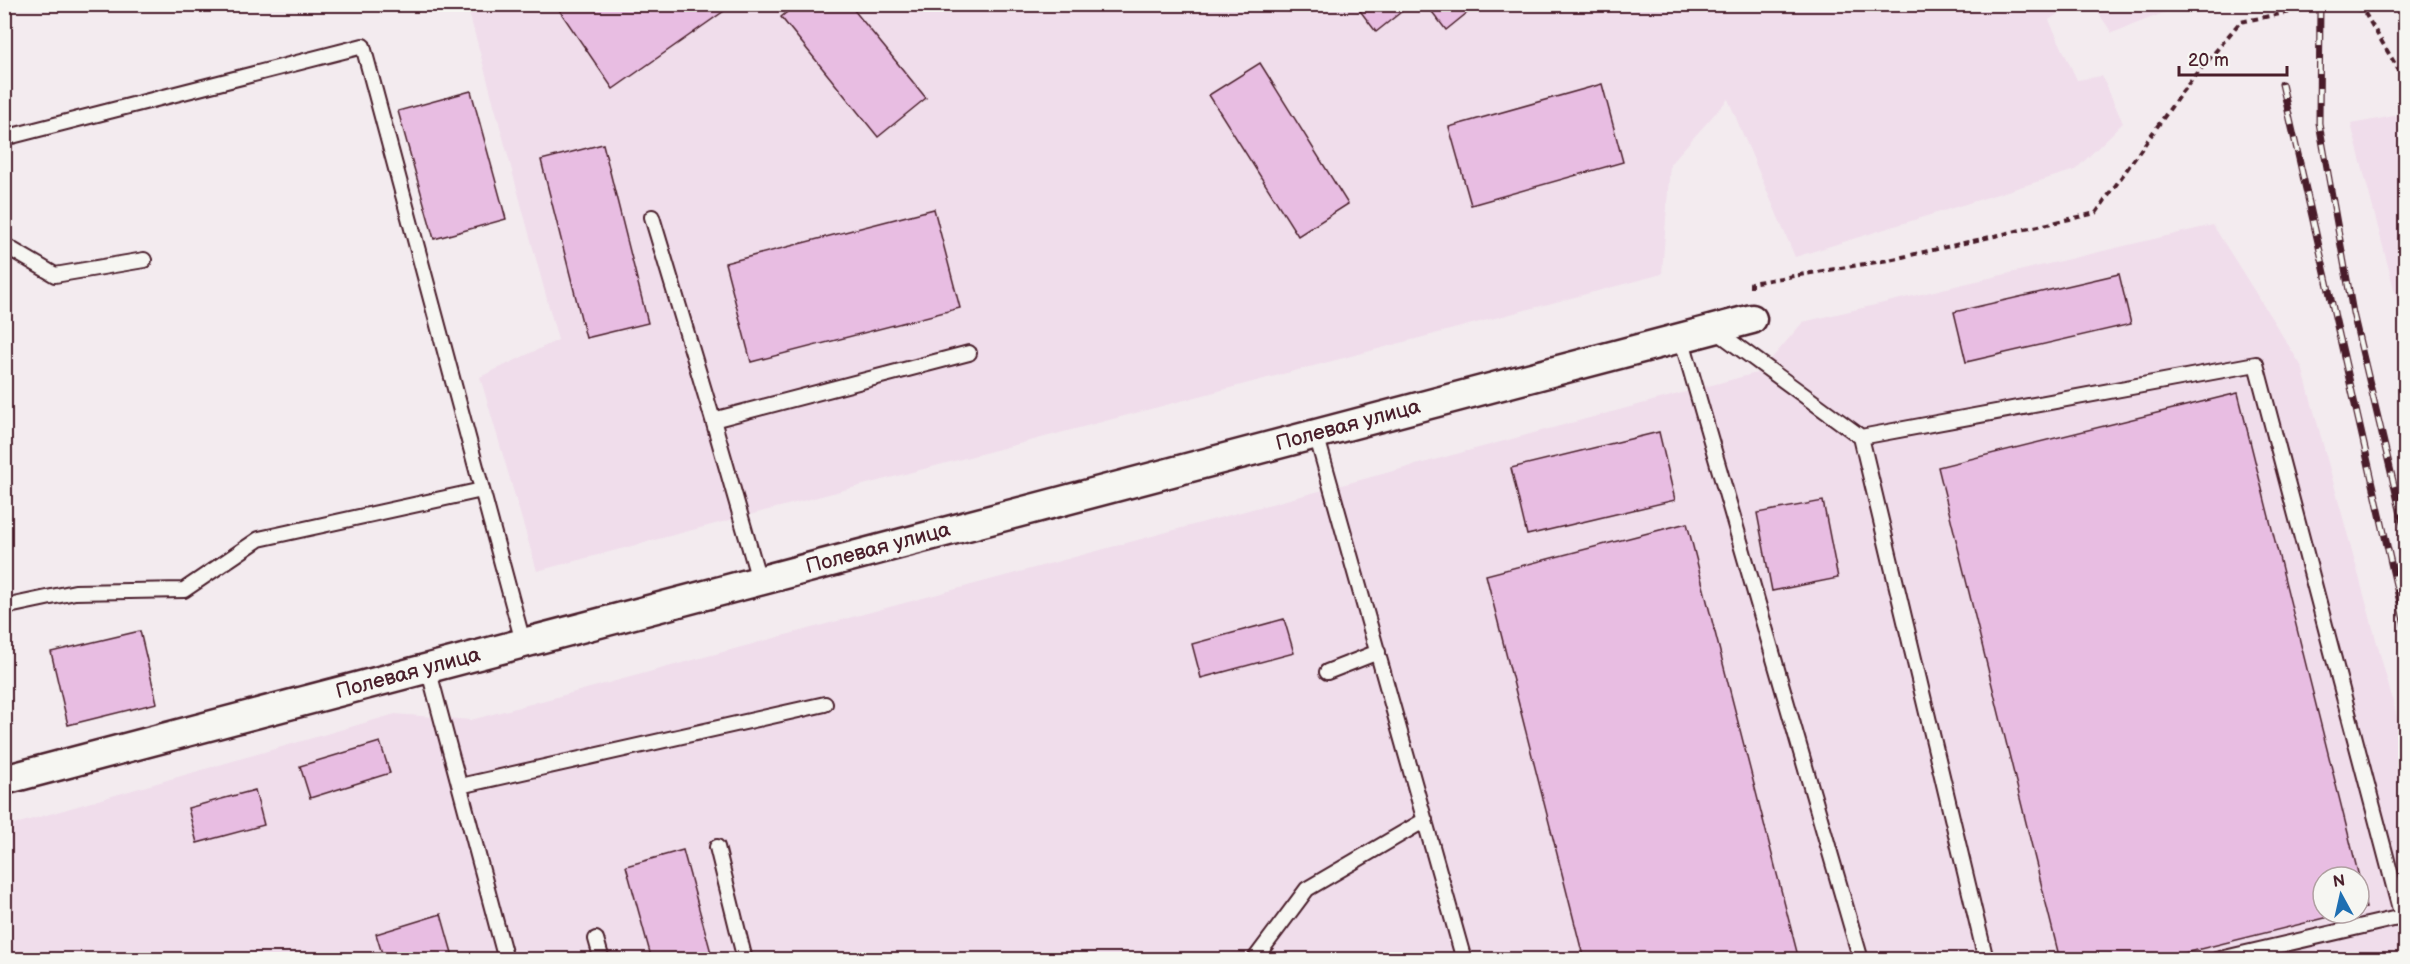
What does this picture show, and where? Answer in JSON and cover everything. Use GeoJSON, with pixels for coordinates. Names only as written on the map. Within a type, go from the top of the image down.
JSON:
{"type":"FeatureCollection","features":[{"type":"Feature","properties":{"kind":"street","name":"Полевая улица"},"geometry":{"type":"LineString","coordinates":[[4,780],[1752,319]]}},
{"type":"Feature","properties":{"kind":"lane"},"geometry":{"type":"LineString","coordinates":[[4,138],[363,46],[523,642]]}},
{"type":"Feature","properties":{"kind":"lane"},"geometry":{"type":"LineString","coordinates":[[652,217],[759,580]]}},
{"type":"Feature","properties":{"kind":"lane"},"geometry":{"type":"LineString","coordinates":[[4,245],[55,275],[144,260]]}},
{"type":"Feature","properties":{"kind":"lane"},"geometry":{"type":"LineString","coordinates":[[1714,329],[1861,437],[1986,960]]}},
{"type":"Feature","properties":{"kind":"lane"},"geometry":{"type":"LineString","coordinates":[[1681,337],[1861,960]]}},
{"type":"Feature","properties":{"kind":"lane"},"geometry":{"type":"LineString","coordinates":[[712,420],[969,353]]}},
{"type":"Feature","properties":{"kind":"lane"},"geometry":{"type":"LineString","coordinates":[[1861,437],[2256,364],[2402,917],[2216,960]]}},
{"type":"Feature","properties":{"kind":"lane"},"geometry":{"type":"LineString","coordinates":[[1316,434],[1464,960]]}},
{"type":"Feature","properties":{"kind":"lane"},"geometry":{"type":"LineString","coordinates":[[4,607],[75,592],[184,590],[259,539],[482,490]]}},
{"type":"Feature","properties":{"kind":"lane"},"geometry":{"type":"LineString","coordinates":[[1328,672],[1378,652]]}},
{"type":"Feature","properties":{"kind":"lane"},"geometry":{"type":"LineString","coordinates":[[428,668],[506,960]]}},
{"type":"Feature","properties":{"kind":"lane"},"geometry":{"type":"LineString","coordinates":[[460,786],[825,704]]}},
{"type":"Feature","properties":{"kind":"lane"},"geometry":{"type":"LineString","coordinates":[[1254,960],[1307,889],[1425,820]]}},
{"type":"Feature","properties":{"kind":"lane"},"geometry":{"type":"LineString","coordinates":[[717,847],[745,960]]}},
{"type":"Feature","properties":{"kind":"lane"},"geometry":{"type":"LineString","coordinates":[[596,939],[602,960]]}},
{"type":"Feature","properties":{"kind":"path"},"geometry":{"type":"LineString","coordinates":[[2363,10],[2366,4]]}},
{"type":"Feature","properties":{"kind":"path"},"geometry":{"type":"LineString","coordinates":[[1752,319],[1751,283],[1889,260],[2096,213],[2181,93],[2240,22],[2320,6],[2363,10]]}},
{"type":"Feature","properties":{"kind":"path"},"geometry":{"type":"LineString","coordinates":[[2363,10],[2398,69],[2406,67]]}},
{"type":"Feature","properties":{"kind":"shaded area"},"geometry":{"type":"Polygon","coordinates":[[[467,5],[2070,5],[2049,20],[2077,80],[2102,76],[2123,123],[2075,170],[1795,257],[1728,99],[1670,164],[1662,274],[537,571],[480,377],[558,340],[467,5]]]}},
{"type":"Feature","properties":{"kind":"shaded area"},"geometry":{"type":"Polygon","coordinates":[[[2093,5],[2184,5],[2112,33],[2093,5]]]}},
{"type":"Feature","properties":{"kind":"shaded area"},"geometry":{"type":"Polygon","coordinates":[[[2406,114],[2405,331],[2351,124],[2406,114]]]}},
{"type":"Feature","properties":{"kind":"shaded area"},"geometry":{"type":"Polygon","coordinates":[[[2213,225],[2302,367],[2405,746],[2405,959],[5,960],[5,827],[395,714],[471,720],[1760,372],[1803,322],[2213,225]]]}},
{"type":"Feature","properties":{"kind":"building"},"geometry":{"type":"Polygon","coordinates":[[[561,4],[734,4],[613,89],[557,7],[561,4]]]}},
{"type":"Feature","properties":{"kind":"building"},"geometry":{"type":"Polygon","coordinates":[[[797,4],[849,4],[926,98],[878,137],[781,17],[797,4]]]}},
{"type":"Feature","properties":{"kind":"building"},"geometry":{"type":"Polygon","coordinates":[[[1355,4],[1411,4],[1376,32],[1355,4]]]}},
{"type":"Feature","properties":{"kind":"building"},"geometry":{"type":"Polygon","coordinates":[[[1426,4],[1478,4],[1446,30],[1426,4]]]}},
{"type":"Feature","properties":{"kind":"building"},"geometry":{"type":"Polygon","coordinates":[[[1260,63],[1348,204],[1298,236],[1209,95],[1260,63]]]}},
{"type":"Feature","properties":{"kind":"building"},"geometry":{"type":"Polygon","coordinates":[[[1602,84],[1623,162],[1471,205],[1449,127],[1602,84]]]}},
{"type":"Feature","properties":{"kind":"building"},"geometry":{"type":"Polygon","coordinates":[[[471,91],[506,219],[434,239],[398,111],[471,91]]]}},
{"type":"Feature","properties":{"kind":"building"},"geometry":{"type":"Polygon","coordinates":[[[603,144],[648,323],[586,338],[541,160],[603,144]]]}},
{"type":"Feature","properties":{"kind":"building"},"geometry":{"type":"Polygon","coordinates":[[[934,209],[960,308],[751,362],[725,263],[934,209]]]}},
{"type":"Feature","properties":{"kind":"building"},"geometry":{"type":"Polygon","coordinates":[[[2119,274],[2131,324],[1966,362],[1954,312],[2119,274]]]}},
{"type":"Feature","properties":{"kind":"building"},"geometry":{"type":"Polygon","coordinates":[[[2238,393],[2356,865],[2311,865],[2311,921],[2156,960],[2060,960],[1938,467],[2238,393]]]}},
{"type":"Feature","properties":{"kind":"building"},"geometry":{"type":"Polygon","coordinates":[[[1659,432],[1675,500],[1527,535],[1511,468],[1659,432]]]}},
{"type":"Feature","properties":{"kind":"building"},"geometry":{"type":"Polygon","coordinates":[[[1823,501],[1838,578],[1772,591],[1757,513],[1823,501]]]}},
{"type":"Feature","properties":{"kind":"building"},"geometry":{"type":"Polygon","coordinates":[[[1687,523],[1799,960],[1584,960],[1486,575],[1687,523]]]}},
{"type":"Feature","properties":{"kind":"building"},"geometry":{"type":"Polygon","coordinates":[[[1284,619],[1294,653],[1201,678],[1192,644],[1284,619]]]}},
{"type":"Feature","properties":{"kind":"building"},"geometry":{"type":"Polygon","coordinates":[[[140,631],[157,703],[68,725],[51,652],[140,631]]]}},
{"type":"Feature","properties":{"kind":"building"},"geometry":{"type":"Polygon","coordinates":[[[380,742],[390,773],[310,798],[300,766],[380,742]]]}},
{"type":"Feature","properties":{"kind":"building"},"geometry":{"type":"Polygon","coordinates":[[[255,790],[264,825],[197,843],[188,808],[255,790]]]}},
{"type":"Feature","properties":{"kind":"building"},"geometry":{"type":"Polygon","coordinates":[[[683,850],[713,960],[652,960],[626,866],[683,850]]]}},
{"type":"Feature","properties":{"kind":"building"},"geometry":{"type":"Polygon","coordinates":[[[441,914],[454,960],[384,960],[376,934],[441,914]]]}},
{"type":"Feature","properties":{"kind":"railway"},"geometry":{"type":"LineString","coordinates":[[2320,4],[2319,123],[2353,313],[2406,535]]}},
{"type":"Feature","properties":{"kind":"railway"},"geometry":{"type":"LineString","coordinates":[[2282,84],[2406,629]]}}]}
